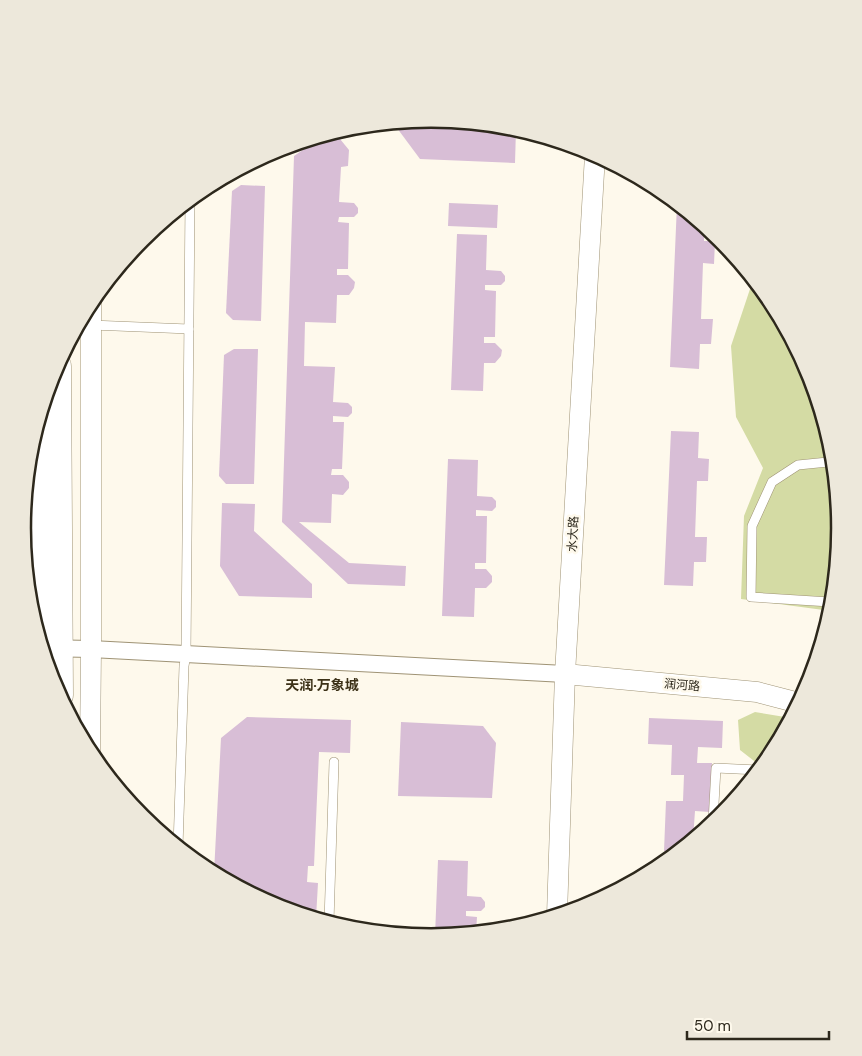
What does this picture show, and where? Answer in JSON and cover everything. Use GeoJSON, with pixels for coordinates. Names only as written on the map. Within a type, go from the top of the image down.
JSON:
{"type":"FeatureCollection","features":[{"type":"Feature","properties":{"kind":"highway"},"geometry":{"type":"LineString","coordinates":[[51,648],[57,389]]}},
{"type":"Feature","properties":{"kind":"highway"},"geometry":{"type":"LineString","coordinates":[[36,588],[37,464]]}},
{"type":"Feature","properties":{"kind":"street","name":"水大路"},"geometry":{"type":"LineString","coordinates":[[557,907],[565,674],[595,163]]}},
{"type":"Feature","properties":{"kind":"street"},"geometry":{"type":"LineString","coordinates":[[90,736],[91,319]]}},
{"type":"Feature","properties":{"kind":"street"},"geometry":{"type":"LineString","coordinates":[[51,648],[565,674]]}},
{"type":"Feature","properties":{"kind":"street","name":"润河路"},"geometry":{"type":"LineString","coordinates":[[565,674],[757,692],[792,701]]}},
{"type":"Feature","properties":{"kind":"lane"},"geometry":{"type":"LineString","coordinates":[[178,838],[186,654],[190,210]]}},
{"type":"Feature","properties":{"kind":"lane"},"geometry":{"type":"LineString","coordinates":[[91,325],[189,329]]}},
{"type":"Feature","properties":{"kind":"lane"},"geometry":{"type":"LineString","coordinates":[[824,602],[751,597],[752,526],[772,482],[798,465],[825,462]]}},
{"type":"Feature","properties":{"kind":"lane"},"geometry":{"type":"LineString","coordinates":[[329,914],[334,762]]}},
{"type":"Feature","properties":{"kind":"lane"},"geometry":{"type":"LineString","coordinates":[[714,811],[716,768],[749,770]]}},
{"type":"Feature","properties":{"kind":"green space"},"geometry":{"type":"Polygon","coordinates":[[[750,288],[790,351],[810,400],[823,450],[830,502],[831,528],[830,554],[822,610],[741,599],[744,516],[763,468],[736,417],[731,346],[750,288]]]}},
{"type":"Feature","properties":{"kind":"green space"},"geometry":{"type":"Polygon","coordinates":[[[755,712],[783,717],[755,762],[740,750],[738,720],[755,712]]]}},
{"type":"Feature","properties":{"kind":"building"},"geometry":{"type":"Polygon","coordinates":[[[457,129],[516,138],[515,163],[420,159],[398,130],[457,129]]]}},
{"type":"Feature","properties":{"kind":"building"},"geometry":{"type":"Polygon","coordinates":[[[340,139],[349,150],[348,166],[341,167],[339,202],[354,203],[358,208],[358,213],[354,217],[339,217],[338,222],[349,223],[348,269],[337,269],[337,275],[348,275],[355,282],[354,288],[349,295],[337,295],[336,323],[305,322],[304,366],[335,367],[333,402],[348,403],[352,407],[352,413],[348,417],[333,416],[333,422],[344,422],[342,469],[332,469],[331,475],[343,475],[349,482],[349,488],[343,495],[332,494],[331,523],[299,522],[349,563],[406,566],[405,586],[348,584],[282,522],[294,156],[305,148],[340,139]]]}},
{"type":"Feature","properties":{"kind":"building"},"geometry":{"type":"Polygon","coordinates":[[[241,185],[265,186],[261,321],[233,320],[226,313],[232,191],[241,185]]]}},
{"type":"Feature","properties":{"kind":"building"},"geometry":{"type":"Polygon","coordinates":[[[449,203],[498,205],[497,228],[448,226],[449,203]]]}},
{"type":"Feature","properties":{"kind":"building"},"geometry":{"type":"Polygon","coordinates":[[[677,213],[704,236],[704,241],[710,241],[715,246],[714,264],[703,263],[701,319],[713,319],[711,344],[700,344],[699,369],[670,367],[677,213]]]}},
{"type":"Feature","properties":{"kind":"building"},"geometry":{"type":"Polygon","coordinates":[[[457,234],[487,235],[486,270],[501,271],[505,276],[505,281],[501,285],[485,285],[485,290],[496,291],[495,337],[484,337],[484,343],[495,343],[502,350],[501,356],[495,363],[484,363],[483,391],[451,390],[457,234]]]}},
{"type":"Feature","properties":{"kind":"building"},"geometry":{"type":"Polygon","coordinates":[[[234,349],[258,349],[254,484],[226,484],[219,476],[224,355],[234,349]]]}},
{"type":"Feature","properties":{"kind":"building"},"geometry":{"type":"Polygon","coordinates":[[[671,431],[699,432],[698,458],[709,459],[708,481],[697,481],[695,537],[707,537],[706,562],[694,562],[693,586],[664,585],[671,431]]]}},
{"type":"Feature","properties":{"kind":"building"},"geometry":{"type":"Polygon","coordinates":[[[448,459],[478,460],[477,496],[492,497],[496,501],[496,507],[492,511],[476,510],[476,516],[487,516],[486,563],[475,563],[475,569],[486,569],[492,576],[492,582],[486,588],[475,588],[474,617],[442,616],[448,459]]]}},
{"type":"Feature","properties":{"kind":"building"},"geometry":{"type":"Polygon","coordinates":[[[222,503],[255,504],[254,531],[312,584],[312,598],[239,596],[220,566],[222,503]]]}},
{"type":"Feature","properties":{"kind":"building"},"geometry":{"type":"Polygon","coordinates":[[[247,717],[351,720],[350,753],[319,752],[314,866],[308,866],[307,882],[318,883],[316,911],[254,887],[214,863],[221,738],[247,717]]]}},
{"type":"Feature","properties":{"kind":"building"},"geometry":{"type":"Polygon","coordinates":[[[649,718],[723,721],[722,748],[698,747],[697,763],[712,763],[710,812],[695,811],[694,830],[666,851],[664,851],[666,801],[683,801],[684,775],[671,775],[672,745],[648,744],[649,718]]]}},
{"type":"Feature","properties":{"kind":"building"},"geometry":{"type":"Polygon","coordinates":[[[401,722],[483,726],[496,743],[492,798],[398,796],[401,722]]]}},
{"type":"Feature","properties":{"kind":"building"},"geometry":{"type":"Polygon","coordinates":[[[438,860],[468,861],[467,896],[481,897],[485,902],[485,907],[481,911],[466,911],[466,916],[477,917],[476,925],[435,928],[438,860]]]}},
{"type":"Feature","properties":{"kind":"district","name":"天润·万象城"},"geometry":{"type":"Point","coordinates":[322,685]}}]}
